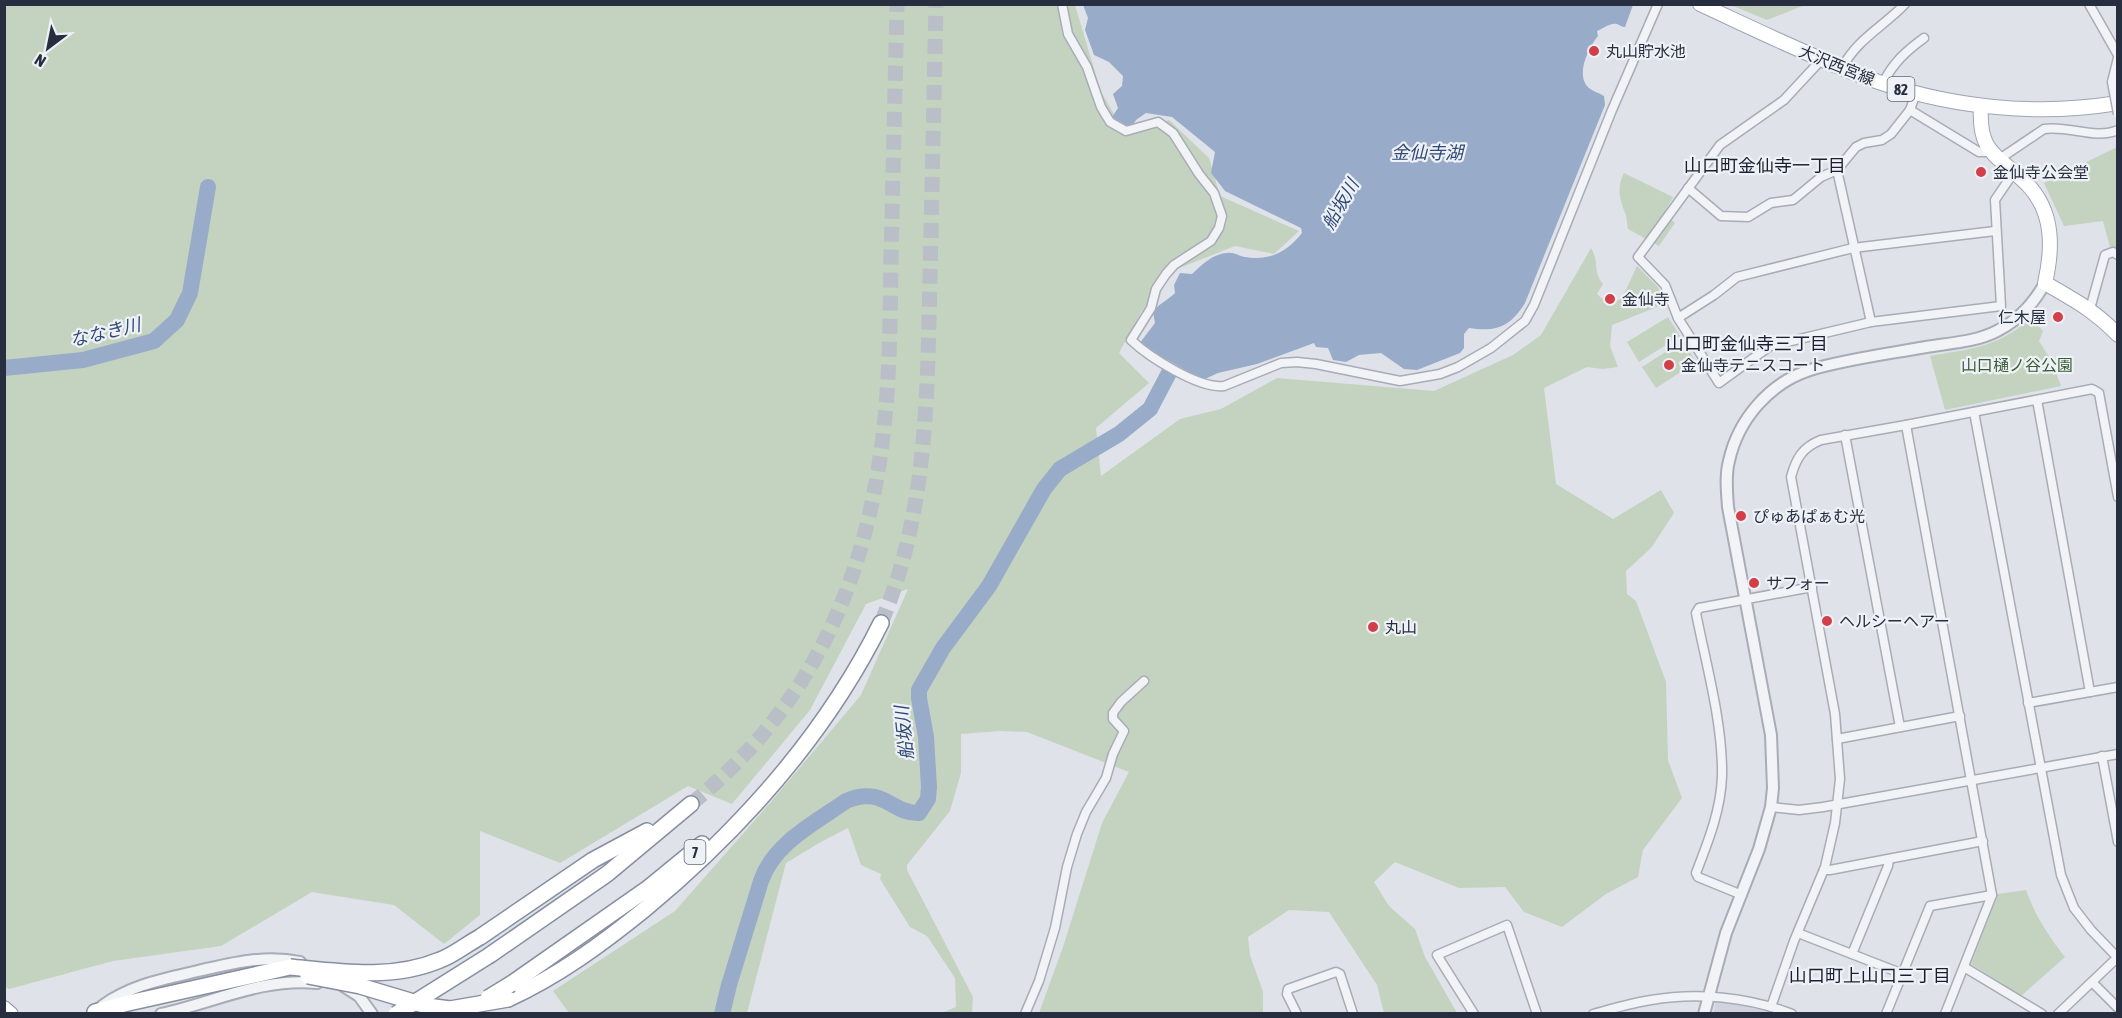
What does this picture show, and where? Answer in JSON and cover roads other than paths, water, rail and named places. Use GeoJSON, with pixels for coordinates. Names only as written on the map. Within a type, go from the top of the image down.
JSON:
{"type":"FeatureCollection","features":[{"type":"Feature","properties":{"kind":"highway","name":"7"},"geometry":{"type":"LineString","coordinates":[[464,1014],[509,992],[691,855],[804,746],[844,691],[881,623]]}},
{"type":"Feature","properties":{"kind":"highway","name":"7"},"geometry":{"type":"LineString","coordinates":[[396,1014],[490,955],[607,874],[691,804]]}},
{"type":"Feature","properties":{"kind":"highway","name":"7"},"geometry":{"type":"LineString","coordinates":[[94,1013],[135,1001],[290,967],[354,973],[386,973],[418,968],[443,959],[480,937],[593,860],[674,818]]}},
{"type":"Feature","properties":{"kind":"highway"},"geometry":{"type":"LineString","coordinates":[[117,1014],[286,977],[308,976],[360,986],[388,996],[450,1009],[509,992]]}},
{"type":"Feature","properties":{"kind":"main road","name":"大沢西宮線"},"geometry":{"type":"LineString","coordinates":[[1700,4],[1822,60],[1917,93],[1981,106],[2032,111],[2118,104]]}},
{"type":"Feature","properties":{"kind":"main road"},"geometry":{"type":"LineString","coordinates":[[1981,106],[1980,124],[1985,142],[1994,156],[2029,186],[2047,217],[2051,236],[2050,261],[2045,283],[2090,309],[2118,335]]}},
{"type":"Feature","properties":{"kind":"main road"},"geometry":{"type":"LineString","coordinates":[[4,1008],[11,1014]]}},
{"type":"Feature","properties":{"kind":"street"},"geometry":{"type":"LineString","coordinates":[[1062,4],[1068,34],[1087,67],[1101,107],[1110,122],[1126,131],[1158,122],[1173,133],[1198,174],[1214,193],[1222,216],[1219,228],[1211,241],[1174,265],[1166,274],[1156,288],[1150,308],[1131,340],[1138,348],[1193,380],[1216,387],[1224,386],[1281,363],[1297,362],[1400,381],[1440,374],[1458,367],[1491,348],[1525,321],[1534,305],[1612,110],[1658,4]]}},
{"type":"Feature","properties":{"kind":"street"},"geometry":{"type":"LineString","coordinates":[[1842,68],[1849,55],[1869,33],[1891,19],[1905,4]]}},
{"type":"Feature","properties":{"kind":"street"},"geometry":{"type":"LineString","coordinates":[[2089,4],[2118,57],[2112,82],[2118,114]]}},
{"type":"Feature","properties":{"kind":"street"},"geometry":{"type":"LineString","coordinates":[[1883,83],[1890,68],[1904,53],[1924,38]]}},
{"type":"Feature","properties":{"kind":"street"},"geometry":{"type":"LineString","coordinates":[[1822,60],[1784,100],[1720,145],[1638,257],[1665,285],[1678,318],[1719,382],[1770,346],[1871,322],[2001,306],[1995,200],[2014,172]]}},
{"type":"Feature","properties":{"kind":"street"},"geometry":{"type":"LineString","coordinates":[[1688,188],[1722,216],[1748,218],[1771,203],[1793,200],[1821,177],[1837,170],[1856,147],[1882,140],[1891,134],[1910,110],[1917,93]]}},
{"type":"Feature","properties":{"kind":"street"},"geometry":{"type":"LineString","coordinates":[[1910,110],[1979,152],[1994,156],[2044,129],[2095,133],[2118,130]]}},
{"type":"Feature","properties":{"kind":"street"},"geometry":{"type":"LineString","coordinates":[[1837,170],[1871,322]]}},
{"type":"Feature","properties":{"kind":"street"},"geometry":{"type":"LineString","coordinates":[[1678,318],[1737,277],[1853,248],[1995,231]]}},
{"type":"Feature","properties":{"kind":"street"},"geometry":{"type":"LineString","coordinates":[[2090,309],[2105,255],[2112,252],[2118,255]]}},
{"type":"Feature","properties":{"kind":"street"},"geometry":{"type":"LineString","coordinates":[[1704,1014],[1726,933],[1759,849],[1771,807],[1773,788],[1771,735],[1728,507],[1726,485],[1728,464],[1740,430],[1751,412],[1768,393],[1793,378],[1809,371],[1971,340],[1996,332],[2015,320],[2029,306],[2045,283]]}},
{"type":"Feature","properties":{"kind":"street"},"geometry":{"type":"LineString","coordinates":[[1771,1007],[1824,870],[1838,805],[1840,779],[1835,714],[1791,477],[1796,459],[1810,444],[1821,440],[2092,389],[2099,393],[2118,497]]}},
{"type":"Feature","properties":{"kind":"street"},"geometry":{"type":"LineString","coordinates":[[2037,400],[2090,692]]}},
{"type":"Feature","properties":{"kind":"street"},"geometry":{"type":"LineString","coordinates":[[1974,412],[2058,864],[2074,908],[2117,957],[2058,1014]]}},
{"type":"Feature","properties":{"kind":"street"},"geometry":{"type":"LineString","coordinates":[[1906,425],[1992,895],[1946,1014]]}},
{"type":"Feature","properties":{"kind":"street"},"geometry":{"type":"LineString","coordinates":[[1845,435],[1900,727]]}},
{"type":"Feature","properties":{"kind":"street"},"geometry":{"type":"LineString","coordinates":[[1742,895],[1698,877],[1695,873],[1715,820],[1722,777],[1717,722],[1696,613],[1699,608],[1812,586]]}},
{"type":"Feature","properties":{"kind":"street"},"geometry":{"type":"LineString","coordinates":[[1025,1014],[1039,981],[1055,928],[1067,867],[1077,834],[1086,812],[1106,778],[1113,754],[1124,731],[1113,718],[1113,713],[1121,702],[1144,681]]}},
{"type":"Feature","properties":{"kind":"street"},"geometry":{"type":"LineString","coordinates":[[2028,703],[2118,687]]}},
{"type":"Feature","properties":{"kind":"street"},"geometry":{"type":"LineString","coordinates":[[1837,739],[1960,716]]}},
{"type":"Feature","properties":{"kind":"street"},"geometry":{"type":"LineString","coordinates":[[1771,807],[1799,810],[1838,805],[2118,754]]}},
{"type":"Feature","properties":{"kind":"street"},"geometry":{"type":"LineString","coordinates":[[2102,756],[2118,842]]}},
{"type":"Feature","properties":{"kind":"street"},"geometry":{"type":"LineString","coordinates":[[1824,870],[1983,841]]}},
{"type":"Feature","properties":{"kind":"street"},"geometry":{"type":"LineString","coordinates":[[1852,954],[1889,859]]}},
{"type":"Feature","properties":{"kind":"street"},"geometry":{"type":"LineString","coordinates":[[1886,1014],[1930,906],[1992,895]]}},
{"type":"Feature","properties":{"kind":"street"},"geometry":{"type":"LineString","coordinates":[[1474,1014],[1437,955],[1507,925],[1537,1014]]}},
{"type":"Feature","properties":{"kind":"street"},"geometry":{"type":"LineString","coordinates":[[1798,933],[1903,974]]}},
{"type":"Feature","properties":{"kind":"street"},"geometry":{"type":"LineString","coordinates":[[94,1013],[109,1001],[136,987],[226,964],[260,959],[285,959],[307,963],[359,996],[371,1012]]}},
{"type":"Feature","properties":{"kind":"street"},"geometry":{"type":"LineString","coordinates":[[1964,967],[2042,1014]]}},
{"type":"Feature","properties":{"kind":"street"},"geometry":{"type":"LineString","coordinates":[[1297,1014],[1287,994],[1288,989],[1336,972],[1340,974],[1353,1014]]}},
{"type":"Feature","properties":{"kind":"street"},"geometry":{"type":"LineString","coordinates":[[161,1014],[256,988],[292,982],[333,987],[351,996],[371,1012]]}},
{"type":"Feature","properties":{"kind":"street"},"geometry":{"type":"LineString","coordinates":[[2092,982],[2118,1008]]}},
{"type":"Feature","properties":{"kind":"street"},"geometry":{"type":"LineString","coordinates":[[1593,1014],[1651,1000],[1678,997],[1726,997],[1792,1014]]}},
{"type":"Feature","properties":{"kind":"water","name":"金仙寺湖"},"geometry":{"type":"Polygon","coordinates":[[[1083,5],[1633,5],[1625,27],[1612,24],[1597,31],[1598,36],[1585,60],[1584,81],[1589,88],[1604,96],[1605,105],[1525,303],[1514,318],[1495,328],[1469,328],[1464,334],[1464,348],[1460,353],[1417,370],[1404,369],[1381,353],[1359,355],[1346,362],[1333,360],[1328,348],[1316,347],[1314,343],[1257,364],[1218,373],[1203,380],[1139,344],[1155,323],[1153,312],[1175,293],[1174,285],[1180,273],[1192,274],[1208,260],[1222,254],[1232,253],[1245,257],[1262,258],[1277,254],[1296,240],[1302,233],[1301,228],[1225,191],[1211,173],[1215,152],[1172,117],[1146,113],[1136,120],[1131,128],[1112,117],[1118,108],[1113,94],[1122,86],[1123,76],[1109,62],[1094,55],[1085,30],[1088,18],[1083,5]]]}},
{"type":"Feature","properties":{"kind":"waterway","name":"ななき川"},"geometry":{"type":"LineString","coordinates":[[4,368],[83,360],[154,341],[177,320],[190,293],[208,187]]}},
{"type":"Feature","properties":{"kind":"waterway","name":"船坂川"},"geometry":{"type":"LineString","coordinates":[[722,1014],[761,881],[775,856],[809,826],[846,801],[859,797],[878,798],[901,809],[919,813],[928,799],[929,787],[926,737],[919,690],[943,648],[989,586],[1044,489],[1060,469],[1119,434],[1150,409],[1170,371]]}},
{"type":"Feature","properties":{"kind":"tunnel"},"geometry":{"type":"LineString","coordinates":[[691,804],[730,769],[765,732],[794,692],[820,650],[841,606],[870,510],[880,458],[888,384],[897,4]]}},
{"type":"Feature","properties":{"kind":"tunnel"},"geometry":{"type":"LineString","coordinates":[[881,623],[908,539],[916,496],[926,410],[936,4]]}},
{"type":"Feature","properties":{"kind":"place","name":"丸山貯水池"},"geometry":{"type":"Point","coordinates":[1594,51]}},
{"type":"Feature","properties":{"kind":"place","name":"金仙寺公会堂"},"geometry":{"type":"Point","coordinates":[1981,172]}},
{"type":"Feature","properties":{"kind":"place","name":"金仙寺"},"geometry":{"type":"Point","coordinates":[1610,299]}},
{"type":"Feature","properties":{"kind":"place","name":"仁木屋"},"geometry":{"type":"Point","coordinates":[2058,317]}},
{"type":"Feature","properties":{"kind":"place","name":"金仙寺テニスコート"},"geometry":{"type":"Point","coordinates":[1669,365]}},
{"type":"Feature","properties":{"kind":"place","name":"ぴゅあぱぁむ光"},"geometry":{"type":"Point","coordinates":[1741,516]}},
{"type":"Feature","properties":{"kind":"place","name":"サフォー"},"geometry":{"type":"Point","coordinates":[1754,583]}},
{"type":"Feature","properties":{"kind":"place","name":"ヘルシーヘアー"},"geometry":{"type":"Point","coordinates":[1827,621]}},
{"type":"Feature","properties":{"kind":"place","name":"丸山"},"geometry":{"type":"Point","coordinates":[1373,627]}},
{"type":"Feature","properties":{"kind":"district","name":"山口町金仙寺一丁目"},"geometry":{"type":"Point","coordinates":[1765,165]}},
{"type":"Feature","properties":{"kind":"district","name":"山口町金仙寺三丁目"},"geometry":{"type":"Point","coordinates":[1747,343]}},
{"type":"Feature","properties":{"kind":"district","name":"山口町上山口三丁目"},"geometry":{"type":"Point","coordinates":[1870,975]}},
{"type":"Feature","properties":{"kind":"park label","name":"山口樋ノ谷公園"},"geometry":{"type":"Point","coordinates":[2017,365]}}]}
